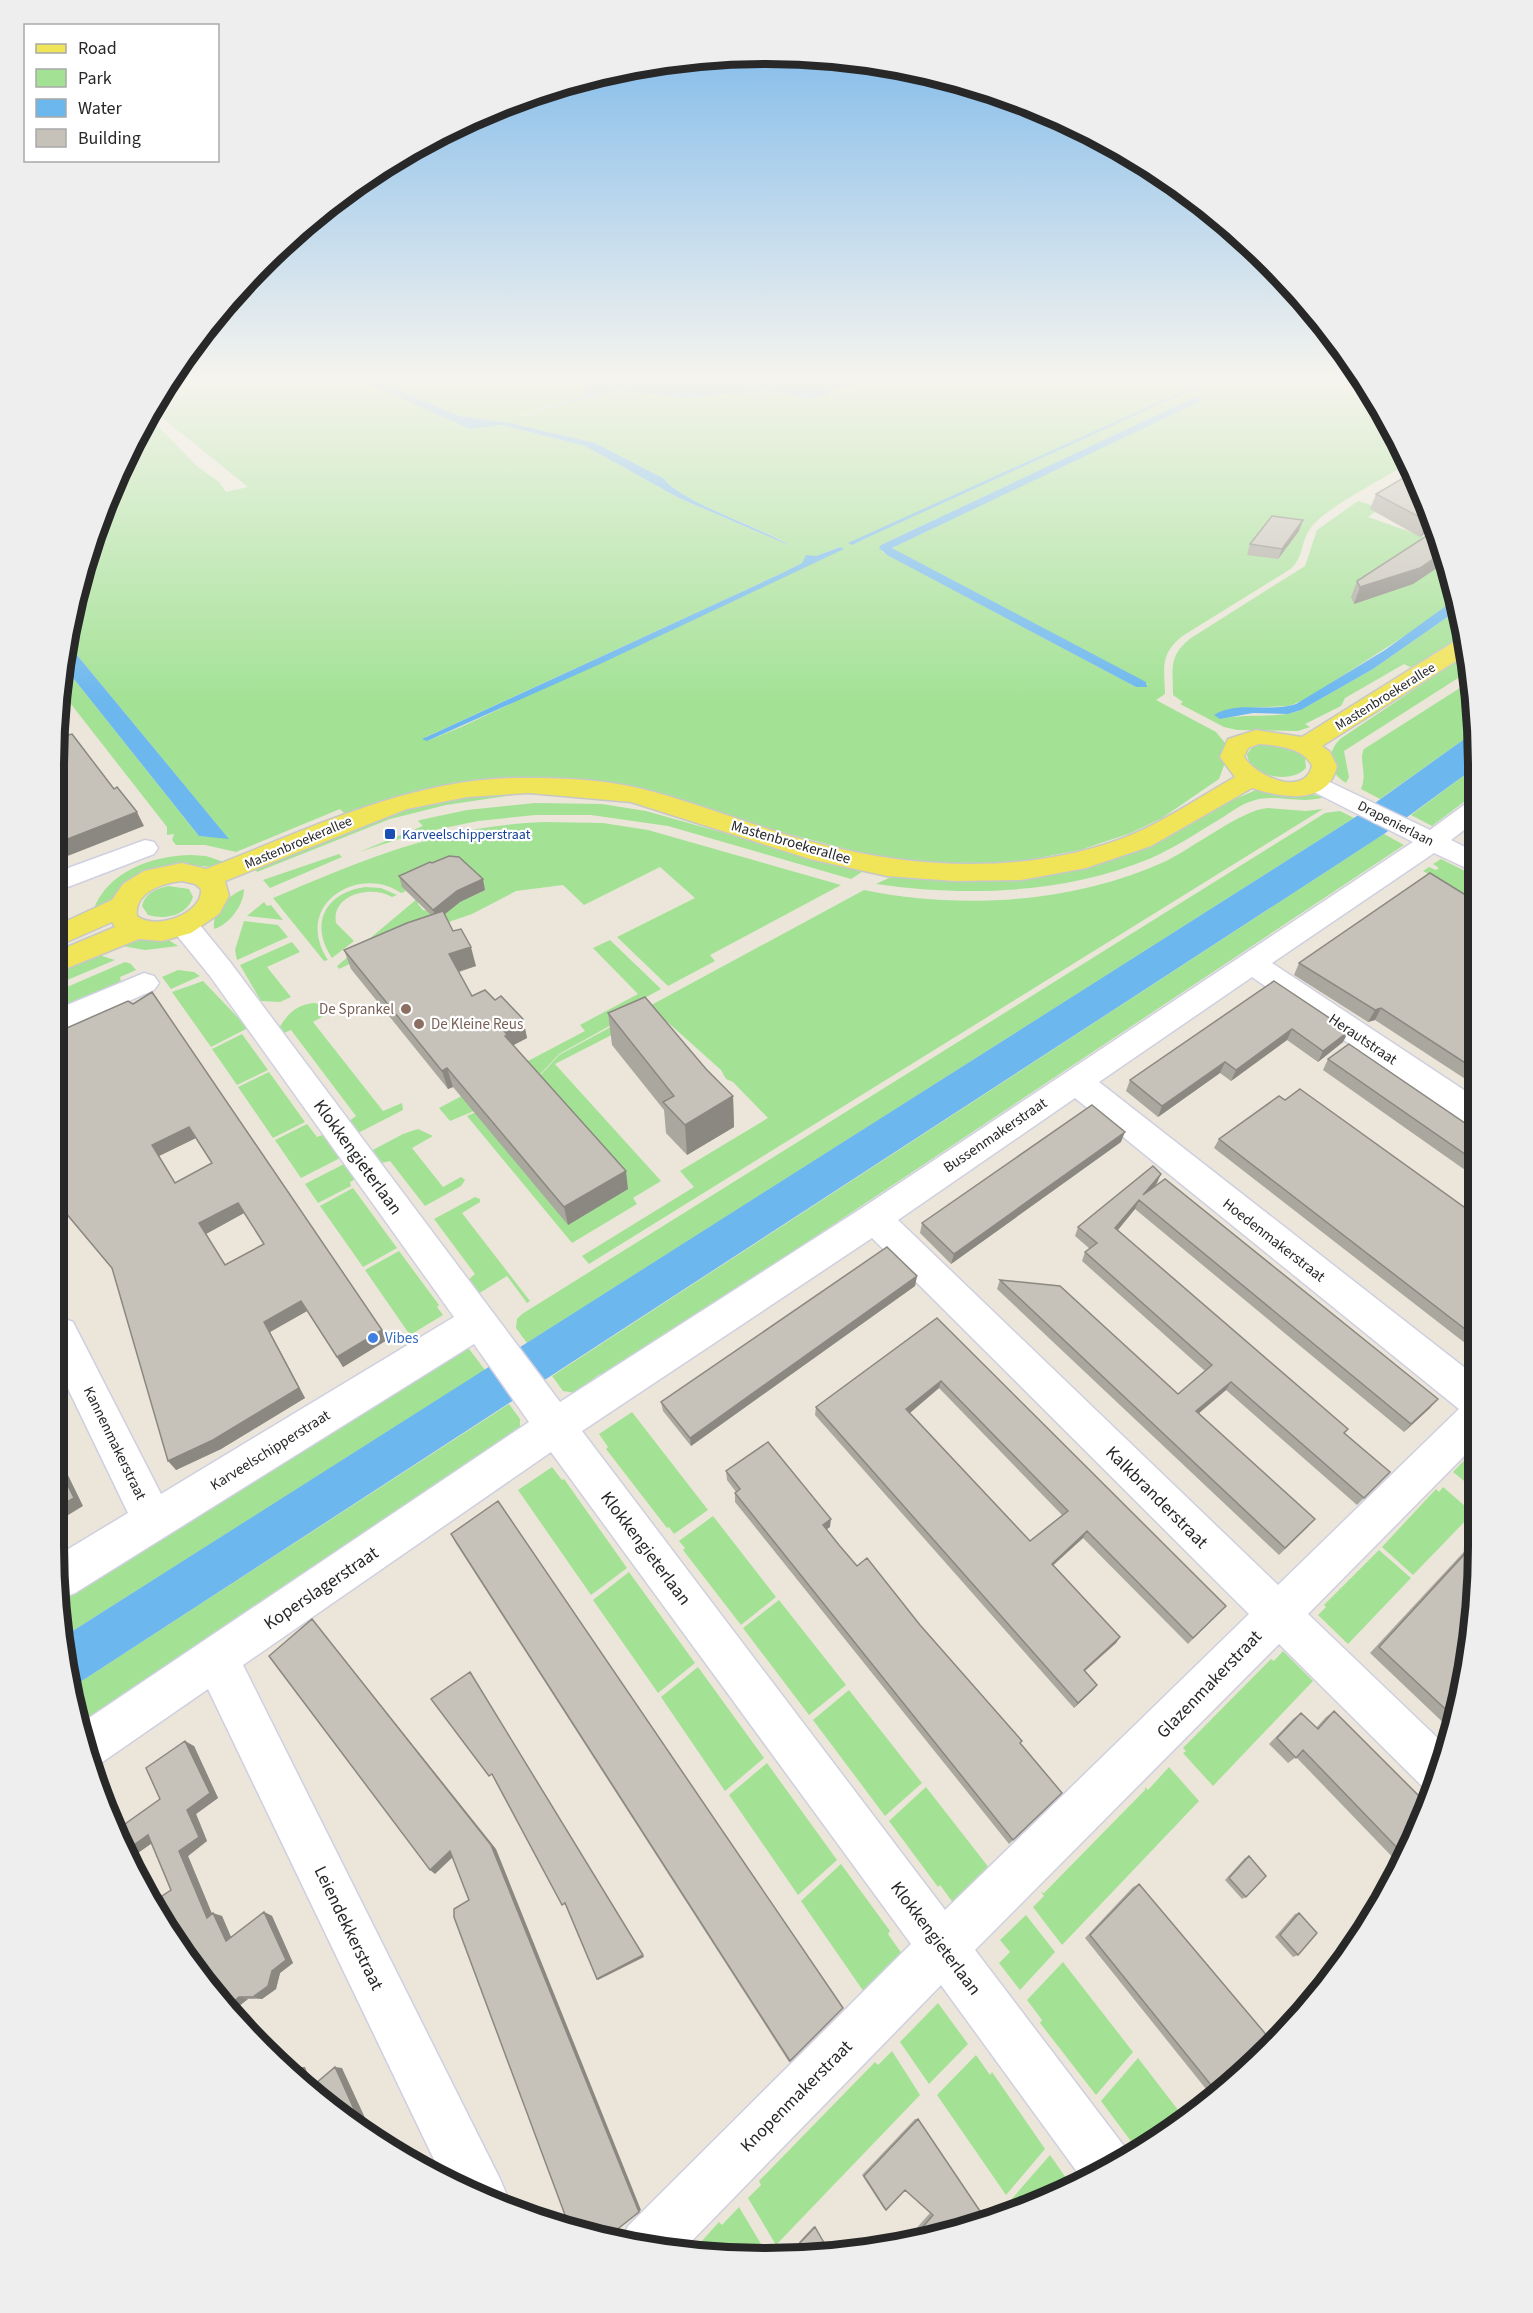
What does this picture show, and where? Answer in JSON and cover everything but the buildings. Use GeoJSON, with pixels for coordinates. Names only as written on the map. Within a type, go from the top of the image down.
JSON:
{"type":"FeatureCollection","features":[{"type":"Feature","properties":{"kind":"main road","name":"Mastenbroekerallee"},"geometry":{"type":"LineString","coordinates":[[1305,746],[1458,649]]}},
{"type":"Feature","properties":{"kind":"main road"},"geometry":{"type":"LineString","coordinates":[[1269,736],[1305,746],[1321,761],[1324,769],[1315,783],[1292,789],[1263,785],[1250,779],[1240,772],[1232,758],[1238,744],[1246,740],[1269,736]]}},
{"type":"Feature","properties":{"kind":"main road","name":"Mastenbroekerallee"},"geometry":{"type":"LineString","coordinates":[[212,887],[372,830],[463,806],[532,799],[568,799],[672,808],[819,853],[887,867],[955,872],[1021,871],[1086,859],[1142,840],[1250,779]]}},
{"type":"Feature","properties":{"kind":"main road"},"geometry":{"type":"LineString","coordinates":[[64,934],[129,918],[168,931],[185,927],[212,907],[212,887],[196,873],[182,872],[150,879],[126,897],[129,918]]}},
{"type":"Feature","properties":{"kind":"main road"},"geometry":{"type":"LineString","coordinates":[[64,959],[129,918]]}},
{"type":"Feature","properties":{"kind":"street","name":"Drapenierlaan"},"geometry":{"type":"LineString","coordinates":[[1315,783],[1468,859]]}},
{"type":"Feature","properties":{"kind":"street","name":"Bussenmakerstraat"},"geometry":{"type":"LineString","coordinates":[[550,1418],[874,1218],[1433,841],[1468,815]]}},
{"type":"Feature","properties":{"kind":"street"},"geometry":{"type":"LineString","coordinates":[[64,879],[145,848]]}},
{"type":"Feature","properties":{"kind":"street","name":"Klokkengieterlaan"},"geometry":{"type":"LineString","coordinates":[[185,927],[220,969],[550,1418],[1103,2162]]}},
{"type":"Feature","properties":{"kind":"street","name":"Herautstraat"},"geometry":{"type":"LineString","coordinates":[[1251,963],[1468,1109]]}},
{"type":"Feature","properties":{"kind":"street"},"geometry":{"type":"LineString","coordinates":[[64,1018],[144,983]]}},
{"type":"Feature","properties":{"kind":"street","name":"Hoedenmakerstraat"},"geometry":{"type":"LineString","coordinates":[[1075,1081],[1468,1393]]}},
{"type":"Feature","properties":{"kind":"street","name":"Kalkbranderstraat"},"geometry":{"type":"LineString","coordinates":[[874,1218],[1433,1765]]}},
{"type":"Feature","properties":{"kind":"street","name":"Karveelschipperstraat"},"geometry":{"type":"LineString","coordinates":[[65,1575],[153,1521],[487,1330]]}},
{"type":"Feature","properties":{"kind":"street","name":"Kannenmakerstraat"},"geometry":{"type":"LineString","coordinates":[[64,1341],[153,1521]]}},
{"type":"Feature","properties":{"kind":"street","name":"Koperslagerstraat"},"geometry":{"type":"LineString","coordinates":[[92,1742],[217,1659],[550,1418]]}},
{"type":"Feature","properties":{"kind":"street","name":"Glazenmakerstraat"},"geometry":{"type":"LineString","coordinates":[[943,1947],[1468,1426]]}},
{"type":"Feature","properties":{"kind":"street","name":"Leiendekkerstraat"},"geometry":{"type":"LineString","coordinates":[[217,1659],[474,2184]]}},
{"type":"Feature","properties":{"kind":"street","name":"Knopenmakerstraat"},"geometry":{"type":"LineString","coordinates":[[655,2239],[943,1947]]}},
{"type":"Feature","properties":{"kind":"green space"},"geometry":{"type":"Polygon","coordinates":[[[124,485],[221,485],[226,492],[248,487],[245,485],[655,485],[679,498],[791,546],[705,506],[671,485],[1008,485],[881,545],[882,552],[1136,687],[1148,684],[892,548],[1023,485],[1370,485],[1317,521],[1310,529],[1294,566],[1184,635],[1167,654],[1164,668],[1165,694],[1156,700],[1216,732],[1226,744],[1223,747],[1225,763],[1219,779],[1162,818],[1131,833],[1080,850],[1018,862],[955,864],[889,860],[597,784],[409,795],[344,813],[340,809],[236,852],[205,845],[176,845],[172,840],[174,834],[167,835],[167,827],[68,701],[71,675],[199,836],[228,838],[75,652],[78,630],[88,585],[124,485]],[[839,547],[816,556],[806,556],[802,563],[778,575],[426,737],[427,741],[461,727],[843,549],[839,547]]]}},
{"type":"Feature","properties":{"kind":"green space"},"geometry":{"type":"Polygon","coordinates":[[[1358,501],[1380,508],[1368,517],[1430,539],[1449,604],[1417,628],[1306,699],[1289,706],[1239,708],[1220,719],[1293,713],[1301,710],[1373,669],[1451,614],[1457,641],[1422,663],[1410,667],[1404,664],[1345,698],[1341,706],[1305,724],[1310,727],[1298,731],[1237,730],[1224,727],[1180,704],[1183,702],[1173,695],[1173,663],[1178,651],[1191,638],[1305,566],[1317,530],[1358,501]]]}},
{"type":"Feature","properties":{"kind":"green space"},"geometry":{"type":"Polygon","coordinates":[[[1460,659],[1462,675],[1344,751],[1349,777],[1346,783],[1335,773],[1331,762],[1332,751],[1340,739],[1460,659]]]}},
{"type":"Feature","properties":{"kind":"green space"},"geometry":{"type":"Polygon","coordinates":[[[1463,686],[1467,737],[1380,799],[1361,789],[1364,778],[1362,753],[1364,749],[1463,686]]]}},
{"type":"Feature","properties":{"kind":"green space"},"geometry":{"type":"Polygon","coordinates":[[[1265,743],[1296,750],[1305,758],[1306,768],[1300,773],[1282,777],[1272,776],[1255,769],[1247,754],[1253,746],[1265,743]]]}},
{"type":"Feature","properties":{"kind":"green space"},"geometry":{"type":"Polygon","coordinates":[[[1468,773],[1468,799],[1432,826],[1411,815],[1468,773]]]}},
{"type":"Feature","properties":{"kind":"green space"},"geometry":{"type":"Polygon","coordinates":[[[1256,790],[1306,793],[1324,797],[1306,800],[1270,798],[1248,802],[1158,855],[1117,871],[1083,880],[1049,886],[980,891],[945,891],[876,884],[893,876],[1005,878],[1214,808],[1256,790]]]}},
{"type":"Feature","properties":{"kind":"green space"},"geometry":{"type":"Polygon","coordinates":[[[533,792],[446,805],[390,819],[257,872],[252,864],[438,797],[533,792]]]}},
{"type":"Feature","properties":{"kind":"green space"},"geometry":{"type":"Polygon","coordinates":[[[535,803],[602,804],[646,811],[862,872],[851,879],[668,826],[591,815],[535,815],[478,821],[415,834],[359,852],[423,826],[418,821],[420,820],[467,810],[535,803]]]}},
{"type":"Feature","properties":{"kind":"green space"},"geometry":{"type":"Polygon","coordinates":[[[1268,808],[1306,811],[1323,809],[589,1264],[582,1256],[694,1187],[680,1171],[768,1118],[733,1082],[726,1079],[721,1070],[663,1018],[635,1023],[555,1064],[661,1181],[633,1198],[637,1204],[572,1243],[467,1116],[510,1097],[537,1079],[559,1055],[864,890],[939,900],[977,901],[1055,894],[1129,876],[1164,862],[1231,822],[1257,810],[1268,808]]]}},
{"type":"Feature","properties":{"kind":"green space"},"geometry":{"type":"Polygon","coordinates":[[[1340,811],[1354,818],[527,1343],[516,1328],[517,1319],[522,1314],[1325,813],[1340,811]]]}},
{"type":"Feature","properties":{"kind":"green space"},"geometry":{"type":"Polygon","coordinates":[[[544,822],[603,823],[648,830],[841,885],[710,955],[715,961],[668,986],[617,937],[695,898],[660,867],[584,905],[563,885],[516,891],[472,914],[411,935],[339,969],[337,966],[418,898],[418,904],[423,910],[440,912],[485,890],[465,870],[455,867],[403,887],[406,891],[401,893],[385,885],[368,883],[351,886],[336,894],[324,906],[318,921],[319,940],[328,960],[324,961],[273,898],[404,847],[471,830],[544,822]]]}},
{"type":"Feature","properties":{"kind":"green space"},"geometry":{"type":"Polygon","coordinates":[[[1384,834],[1404,845],[622,1365],[603,1376],[600,1374],[593,1379],[594,1382],[575,1393],[563,1391],[552,1376],[1384,834]]]}},
{"type":"Feature","properties":{"kind":"green space"},"geometry":{"type":"Polygon","coordinates":[[[339,854],[342,857],[270,888],[263,880],[339,854]]]}},
{"type":"Feature","properties":{"kind":"green space"},"geometry":{"type":"Polygon","coordinates":[[[191,855],[206,856],[227,863],[212,867],[188,865],[93,911],[109,886],[133,868],[161,859],[191,855]]]}},
{"type":"Feature","properties":{"kind":"green space"},"geometry":{"type":"Polygon","coordinates":[[[1441,859],[1468,872],[1468,897],[1423,871],[1429,867],[1436,870],[1439,868],[1433,864],[1441,859]]]}},
{"type":"Feature","properties":{"kind":"green space"},"geometry":{"type":"Polygon","coordinates":[[[168,886],[189,889],[193,897],[186,909],[168,917],[148,915],[142,906],[143,902],[155,890],[168,886]]]}},
{"type":"Feature","properties":{"kind":"green space"},"geometry":{"type":"Polygon","coordinates":[[[365,887],[381,888],[397,895],[392,897],[384,893],[364,892],[346,899],[336,913],[336,923],[354,941],[332,958],[322,933],[325,912],[340,896],[351,890],[365,887]]]}},
{"type":"Feature","properties":{"kind":"green space"},"geometry":{"type":"Polygon","coordinates":[[[244,889],[235,913],[220,927],[214,929],[219,910],[233,895],[244,889]]]}},
{"type":"Feature","properties":{"kind":"green space"},"geometry":{"type":"Polygon","coordinates":[[[264,902],[267,906],[271,905],[283,920],[247,916],[264,902]]]}},
{"type":"Feature","properties":{"kind":"green space"},"geometry":{"type":"Polygon","coordinates":[[[244,921],[278,925],[288,937],[237,960],[235,950],[244,921]]]}},
{"type":"Feature","properties":{"kind":"green space"},"geometry":{"type":"Polygon","coordinates":[[[123,938],[167,939],[178,946],[145,950],[111,944],[123,938]]]}},
{"type":"Feature","properties":{"kind":"green space"},"geometry":{"type":"Polygon","coordinates":[[[610,940],[661,989],[643,999],[640,1009],[559,1054],[536,1079],[510,1096],[450,1121],[439,1108],[585,1031],[580,1025],[638,994],[593,948],[610,940]]]}},
{"type":"Feature","properties":{"kind":"green space"},"geometry":{"type":"Polygon","coordinates":[[[292,942],[300,952],[267,967],[291,997],[280,1002],[261,1001],[240,965],[292,942]]]}},
{"type":"Feature","properties":{"kind":"green space"},"geometry":{"type":"Polygon","coordinates":[[[99,955],[115,960],[64,981],[64,963],[99,955]]]}},
{"type":"Feature","properties":{"kind":"green space"},"geometry":{"type":"Polygon","coordinates":[[[125,962],[131,964],[136,970],[120,977],[121,982],[64,1007],[64,988],[125,962]]]}},
{"type":"Feature","properties":{"kind":"green space"},"geometry":{"type":"Polygon","coordinates":[[[178,970],[194,972],[200,976],[171,989],[162,977],[178,970]]]}},
{"type":"Feature","properties":{"kind":"green space"},"geometry":{"type":"Polygon","coordinates":[[[203,981],[248,1028],[211,1047],[172,992],[203,981]]]}},
{"type":"Feature","properties":{"kind":"green space"},"geometry":{"type":"Polygon","coordinates":[[[314,1003],[325,1005],[331,1012],[313,1022],[383,1111],[402,1103],[403,1110],[358,1133],[349,1121],[356,1116],[291,1030],[284,1033],[279,1028],[293,1011],[314,1003]]]}},
{"type":"Feature","properties":{"kind":"green space"},"geometry":{"type":"Polygon","coordinates":[[[242,1034],[268,1070],[237,1085],[212,1049],[242,1034]]]}},
{"type":"Feature","properties":{"kind":"green space"},"geometry":{"type":"Polygon","coordinates":[[[269,1072],[305,1122],[273,1138],[238,1087],[269,1072]]]}},
{"type":"Feature","properties":{"kind":"green space"},"geometry":{"type":"Polygon","coordinates":[[[307,1124],[317,1137],[325,1134],[342,1157],[301,1178],[275,1140],[307,1124]]]}},
{"type":"Feature","properties":{"kind":"green space"},"geometry":{"type":"Polygon","coordinates":[[[418,1129],[433,1136],[412,1148],[443,1187],[461,1177],[465,1180],[461,1186],[425,1206],[390,1161],[381,1163],[371,1151],[403,1134],[418,1129]]]}},
{"type":"Feature","properties":{"kind":"green space"},"geometry":{"type":"Polygon","coordinates":[[[346,1163],[357,1178],[350,1182],[351,1186],[318,1203],[305,1184],[346,1163]]]}},
{"type":"Feature","properties":{"kind":"green space"},"geometry":{"type":"Polygon","coordinates":[[[353,1188],[397,1248],[363,1267],[320,1206],[353,1188]]]}},
{"type":"Feature","properties":{"kind":"green space"},"geometry":{"type":"Polygon","coordinates":[[[475,1197],[480,1199],[480,1202],[462,1213],[530,1301],[527,1303],[507,1276],[478,1294],[468,1280],[475,1274],[434,1219],[475,1197]]]}},
{"type":"Feature","properties":{"kind":"green space"},"geometry":{"type":"Polygon","coordinates":[[[399,1251],[439,1305],[437,1307],[443,1315],[410,1335],[365,1270],[399,1251]]]}},
{"type":"Feature","properties":{"kind":"green space"},"geometry":{"type":"Polygon","coordinates":[[[463,1341],[485,1370],[70,1632],[66,1586],[169,1522],[175,1531],[184,1526],[180,1516],[463,1341]]]}},
{"type":"Feature","properties":{"kind":"green space"},"geometry":{"type":"Polygon","coordinates":[[[509,1404],[520,1419],[520,1429],[263,1614],[89,1730],[78,1683],[509,1404]]]}},
{"type":"Feature","properties":{"kind":"green space"},"geometry":{"type":"Polygon","coordinates":[[[632,1412],[708,1510],[674,1534],[606,1449],[608,1447],[599,1434],[632,1412]]]}},
{"type":"Feature","properties":{"kind":"green space"},"geometry":{"type":"Polygon","coordinates":[[[1468,1456],[1468,1484],[1453,1472],[1468,1456]]]}},
{"type":"Feature","properties":{"kind":"green space"},"geometry":{"type":"Polygon","coordinates":[[[552,1467],[562,1480],[564,1479],[627,1568],[591,1595],[518,1490],[552,1467]]]}},
{"type":"Feature","properties":{"kind":"green space"},"geometry":{"type":"Polygon","coordinates":[[[1443,1487],[1468,1509],[1468,1518],[1413,1575],[1382,1547],[1436,1489],[1439,1492],[1443,1487]]]}},
{"type":"Feature","properties":{"kind":"green space"},"geometry":{"type":"Polygon","coordinates":[[[713,1516],[776,1597],[741,1625],[683,1550],[685,1548],[679,1541],[713,1516]]]}},
{"type":"Feature","properties":{"kind":"green space"},"geometry":{"type":"Polygon","coordinates":[[[1379,1550],[1411,1578],[1348,1644],[1318,1615],[1326,1607],[1324,1605],[1379,1550]]]}},
{"type":"Feature","properties":{"kind":"green space"},"geometry":{"type":"Polygon","coordinates":[[[629,1572],[695,1663],[658,1693],[593,1600],[629,1572]]]}},
{"type":"Feature","properties":{"kind":"green space"},"geometry":{"type":"Polygon","coordinates":[[[779,1600],[846,1685],[809,1715],[743,1628],[779,1600]]]}},
{"type":"Feature","properties":{"kind":"green space"},"geometry":{"type":"Polygon","coordinates":[[[1283,1651],[1313,1681],[1213,1786],[1183,1753],[1186,1751],[1183,1748],[1271,1659],[1274,1661],[1283,1651]]]}},
{"type":"Feature","properties":{"kind":"green space"},"geometry":{"type":"Polygon","coordinates":[[[698,1667],[764,1758],[725,1791],[661,1697],[698,1667]]]}},
{"type":"Feature","properties":{"kind":"green space"},"geometry":{"type":"Polygon","coordinates":[[[849,1690],[922,1783],[885,1816],[813,1720],[849,1690]]]}},
{"type":"Feature","properties":{"kind":"green space"},"geometry":{"type":"Polygon","coordinates":[[[767,1763],[837,1860],[798,1895],[729,1795],[767,1763]]]}},
{"type":"Feature","properties":{"kind":"green space"},"geometry":{"type":"Polygon","coordinates":[[[1169,1767],[1199,1801],[1062,1945],[1033,1907],[1044,1896],[1041,1892],[1044,1893],[1145,1790],[1145,1787],[1148,1790],[1169,1767]]]}},
{"type":"Feature","properties":{"kind":"green space"},"geometry":{"type":"Polygon","coordinates":[[[926,1787],[990,1869],[954,1904],[940,1885],[938,1887],[889,1821],[926,1787]]]}},
{"type":"Feature","properties":{"kind":"green space"},"geometry":{"type":"Polygon","coordinates":[[[841,1864],[890,1931],[888,1934],[902,1954],[864,1992],[801,1901],[841,1864]]]}},
{"type":"Feature","properties":{"kind":"green space"},"geometry":{"type":"Polygon","coordinates":[[[1026,1915],[1055,1952],[1020,1990],[999,1963],[1010,1952],[1000,1940],[1026,1915]]]}},
{"type":"Feature","properties":{"kind":"green space"},"geometry":{"type":"Polygon","coordinates":[[[1063,1962],[1133,2052],[1096,2095],[1040,2023],[1042,2020],[1027,2000],[1063,1962]]]}},
{"type":"Feature","properties":{"kind":"green space"},"geometry":{"type":"Polygon","coordinates":[[[938,2003],[968,2044],[929,2084],[900,2042],[938,2003]]]}},
{"type":"Feature","properties":{"kind":"green space"},"geometry":{"type":"Polygon","coordinates":[[[892,2051],[920,2095],[776,2245],[748,2198],[761,2185],[759,2181],[875,2062],[878,2065],[892,2051]]]}},
{"type":"Feature","properties":{"kind":"green space"},"geometry":{"type":"Polygon","coordinates":[[[976,2055],[990,2075],[992,2072],[1045,2149],[1006,2195],[937,2095],[976,2055]]]}},
{"type":"Feature","properties":{"kind":"green space"},"geometry":{"type":"Polygon","coordinates":[[[1138,2058],[1180,2113],[1133,2145],[1101,2101],[1138,2058]]]}},
{"type":"Feature","properties":{"kind":"green space"},"geometry":{"type":"Polygon","coordinates":[[[1050,2155],[1068,2180],[1012,2204],[1010,2201],[1050,2155]]]}},
{"type":"Feature","properties":{"kind":"green space"},"geometry":{"type":"Polygon","coordinates":[[[739,2207],[763,2248],[699,2245],[719,2222],[722,2225],[739,2207]]]}},
{"type":"Feature","properties":{"kind":"water"},"geometry":{"type":"Polygon","coordinates":[[[655,485],[671,485],[704,505],[791,546],[679,498],[655,485]]]}},
{"type":"Feature","properties":{"kind":"water"},"geometry":{"type":"Polygon","coordinates":[[[976,485],[983,485],[852,545],[848,543],[976,485]]]}},
{"type":"Feature","properties":{"kind":"water"},"geometry":{"type":"Polygon","coordinates":[[[1008,485],[1024,485],[892,548],[1146,682],[1147,687],[1136,687],[887,555],[879,548],[881,545],[1008,485]]]}},
{"type":"Feature","properties":{"kind":"water"},"geometry":{"type":"Polygon","coordinates":[[[840,547],[844,549],[598,665],[427,741],[422,739],[778,575],[802,563],[806,555],[816,556],[840,547]]]}},
{"type":"Feature","properties":{"kind":"water"},"geometry":{"type":"Polygon","coordinates":[[[1449,604],[1451,614],[1373,669],[1301,710],[1288,714],[1253,713],[1220,719],[1214,715],[1233,708],[1296,704],[1385,650],[1449,604]]]}},
{"type":"Feature","properties":{"kind":"water"},"geometry":{"type":"Polygon","coordinates":[[[75,652],[229,839],[199,836],[71,675],[75,652]]]}},
{"type":"Feature","properties":{"kind":"water"},"geometry":{"type":"Polygon","coordinates":[[[1467,737],[1468,773],[1384,834],[78,1683],[70,1632],[1354,818],[1467,737]]]}},
{"type":"Feature","properties":{"kind":"place","name":"Karveelschipperstraat"},"geometry":{"type":"Point","coordinates":[390,834]}},
{"type":"Feature","properties":{"kind":"place","name":"De Sprankel"},"geometry":{"type":"Point","coordinates":[406,1009]}},
{"type":"Feature","properties":{"kind":"place","name":"De Kleine Reus"},"geometry":{"type":"Point","coordinates":[419,1024]}},
{"type":"Feature","properties":{"kind":"place","name":"Vibes"},"geometry":{"type":"Point","coordinates":[373,1338]}}]}
